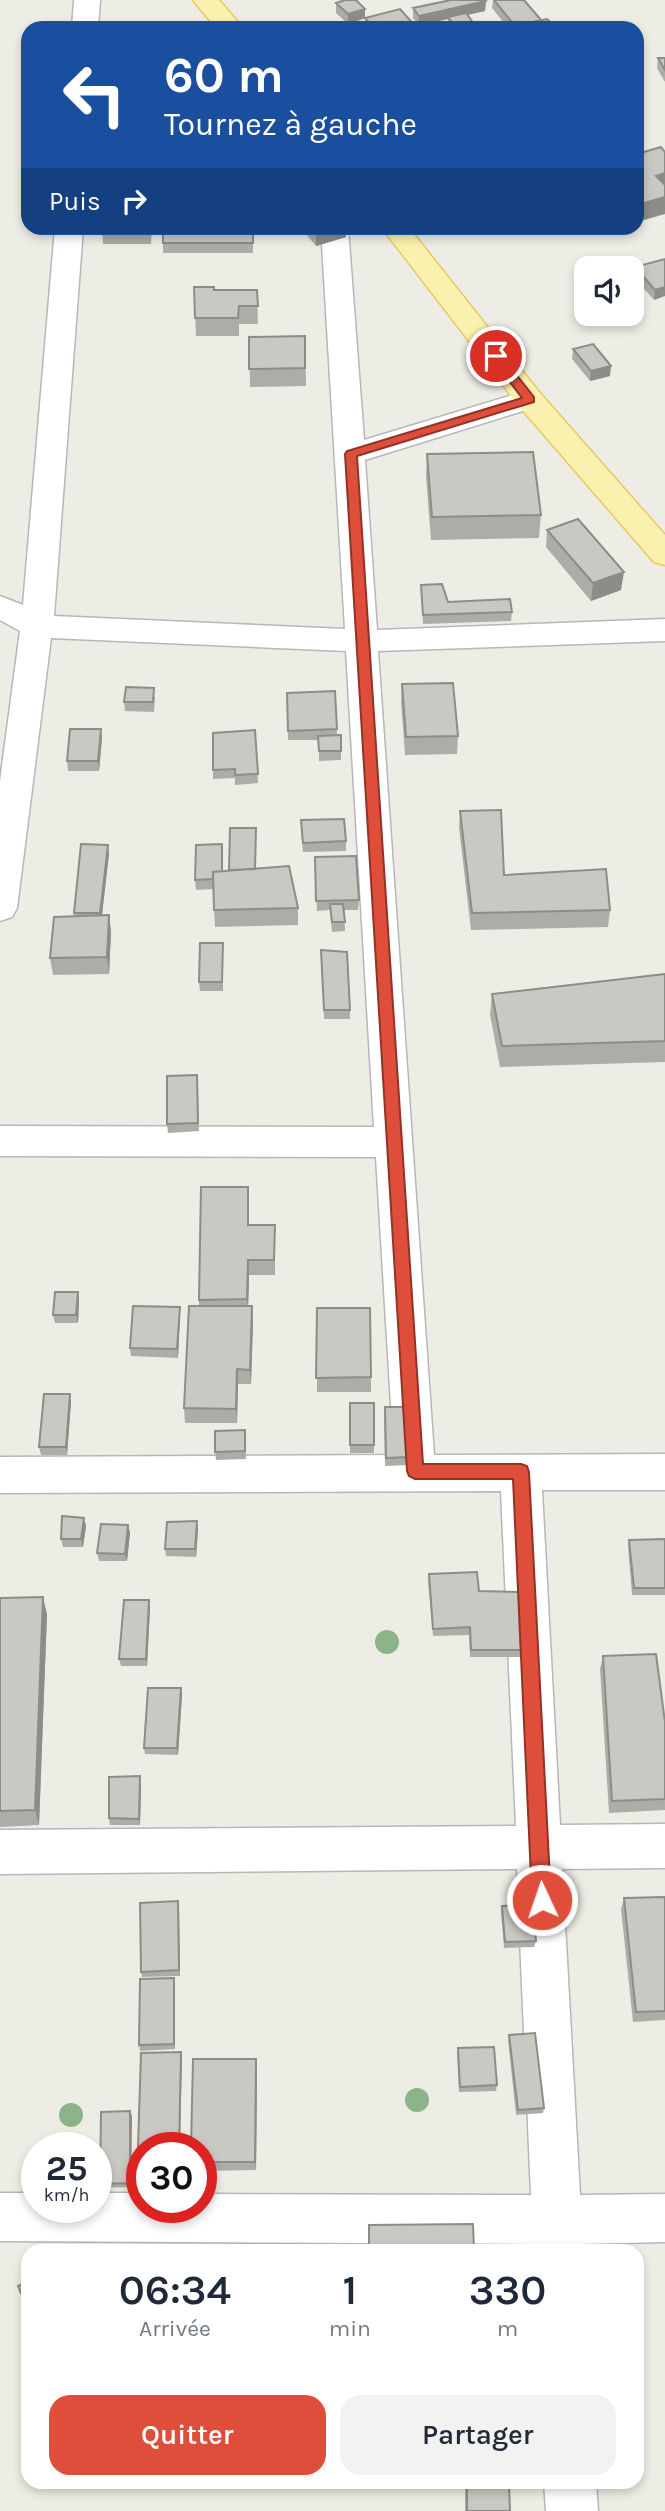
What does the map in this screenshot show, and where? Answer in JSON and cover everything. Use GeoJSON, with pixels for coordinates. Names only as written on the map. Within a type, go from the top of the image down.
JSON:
{"type":"FeatureCollection","features":[{"type":"Feature","properties":{"kind":"main road"},"geometry":{"type":"LineString","coordinates":[[206,0],[224,21]]}},
{"type":"Feature","properties":{"kind":"main road"},"geometry":{"type":"LineString","coordinates":[[400,235],[529,400],[665,555]]}},
{"type":"Feature","properties":{"kind":"street"},"geometry":{"type":"LineString","coordinates":[[86,21],[87,0]]}},
{"type":"Feature","properties":{"kind":"street"},"geometry":{"type":"LineString","coordinates":[[0,908],[37,626],[68,235]]}},
{"type":"Feature","properties":{"kind":"street"},"geometry":{"type":"LineString","coordinates":[[335,235],[415,1471]]}},
{"type":"Feature","properties":{"kind":"street"},"geometry":{"type":"LineString","coordinates":[[351,454],[529,400]]}},
{"type":"Feature","properties":{"kind":"street"},"geometry":{"type":"LineString","coordinates":[[0,607],[37,626],[363,641],[665,630]]}},
{"type":"Feature","properties":{"kind":"street"},"geometry":{"type":"LineString","coordinates":[[0,1142],[394,1142]]}},
{"type":"Feature","properties":{"kind":"street"},"geometry":{"type":"LineString","coordinates":[[0,1475],[415,1471],[665,1472]]}},
{"type":"Feature","properties":{"kind":"street"},"geometry":{"type":"LineString","coordinates":[[521,1472],[558,2235]]}},
{"type":"Feature","properties":{"kind":"street"},"geometry":{"type":"LineString","coordinates":[[0,1852],[665,1846]]}},
{"type":"Feature","properties":{"kind":"street"},"geometry":{"type":"LineString","coordinates":[[0,2217],[558,2235],[665,2218]]}},
{"type":"Feature","properties":{"kind":"street"},"geometry":{"type":"LineString","coordinates":[[570,2489],[572,2511]]}},
{"type":"Feature","properties":{"kind":"building"},"geometry":{"type":"Polygon","coordinates":[[[356,0],[365,9],[348,14],[336,3],[356,0]]]}},
{"type":"Feature","properties":{"kind":"building"},"geometry":{"type":"Polygon","coordinates":[[[451,0],[486,1],[419,16],[413,8],[451,0]]]}},
{"type":"Feature","properties":{"kind":"building"},"geometry":{"type":"Polygon","coordinates":[[[494,0],[524,0],[541,20],[537,21],[511,21],[494,0]]]}},
{"type":"Feature","properties":{"kind":"building"},"geometry":{"type":"Polygon","coordinates":[[[400,9],[411,21],[368,21],[365,18],[400,9]]]}},
{"type":"Feature","properties":{"kind":"building"},"geometry":{"type":"Polygon","coordinates":[[[466,13],[472,21],[451,21],[448,17],[466,13]]]}},
{"type":"Feature","properties":{"kind":"building"},"geometry":{"type":"Polygon","coordinates":[[[658,58],[665,58],[665,70],[658,58]]]}},
{"type":"Feature","properties":{"kind":"building"},"geometry":{"type":"Polygon","coordinates":[[[661,147],[665,152],[665,173],[656,176],[665,185],[665,197],[644,203],[644,152],[661,147]]]}},
{"type":"Feature","properties":{"kind":"building"},"geometry":{"type":"Polygon","coordinates":[[[163,235],[253,235],[253,243],[163,243],[163,235]]]}},
{"type":"Feature","properties":{"kind":"building"},"geometry":{"type":"Polygon","coordinates":[[[665,259],[665,287],[655,290],[644,277],[644,265],[665,259]]]}},
{"type":"Feature","properties":{"kind":"building"},"geometry":{"type":"Polygon","coordinates":[[[194,287],[257,290],[258,306],[239,306],[238,318],[195,318],[194,287]]]}},
{"type":"Feature","properties":{"kind":"building"},"geometry":{"type":"Polygon","coordinates":[[[305,336],[305,368],[249,369],[249,337],[305,336]]]}},
{"type":"Feature","properties":{"kind":"building"},"geometry":{"type":"Polygon","coordinates":[[[593,344],[611,366],[591,371],[573,349],[593,344]]]}},
{"type":"Feature","properties":{"kind":"building"},"geometry":{"type":"Polygon","coordinates":[[[533,452],[541,515],[432,517],[427,454],[533,452]]]}},
{"type":"Feature","properties":{"kind":"building"},"geometry":{"type":"Polygon","coordinates":[[[578,519],[624,572],[593,583],[547,530],[578,519]]]}},
{"type":"Feature","properties":{"kind":"building"},"geometry":{"type":"Polygon","coordinates":[[[442,584],[448,602],[510,599],[512,612],[423,615],[421,585],[442,584]]]}},
{"type":"Feature","properties":{"kind":"building"},"geometry":{"type":"Polygon","coordinates":[[[453,683],[458,736],[406,737],[402,684],[453,683]]]}},
{"type":"Feature","properties":{"kind":"building"},"geometry":{"type":"Polygon","coordinates":[[[126,687],[154,688],[153,702],[124,702],[126,687]]]}},
{"type":"Feature","properties":{"kind":"building"},"geometry":{"type":"Polygon","coordinates":[[[335,691],[337,729],[288,731],[287,693],[335,691]]]}},
{"type":"Feature","properties":{"kind":"building"},"geometry":{"type":"Polygon","coordinates":[[[70,729],[101,729],[98,761],[67,761],[70,729]]]}},
{"type":"Feature","properties":{"kind":"building"},"geometry":{"type":"Polygon","coordinates":[[[255,730],[258,774],[235,775],[235,769],[213,770],[213,733],[255,730]]]}},
{"type":"Feature","properties":{"kind":"building"},"geometry":{"type":"Polygon","coordinates":[[[341,735],[341,751],[319,751],[318,736],[341,735]]]}},
{"type":"Feature","properties":{"kind":"building"},"geometry":{"type":"Polygon","coordinates":[[[501,810],[504,875],[606,869],[610,910],[472,913],[460,811],[501,810]]]}},
{"type":"Feature","properties":{"kind":"building"},"geometry":{"type":"Polygon","coordinates":[[[344,819],[346,841],[303,843],[301,820],[344,819]]]}},
{"type":"Feature","properties":{"kind":"building"},"geometry":{"type":"Polygon","coordinates":[[[230,828],[256,828],[255,869],[229,870],[230,828]]]}},
{"type":"Feature","properties":{"kind":"building"},"geometry":{"type":"Polygon","coordinates":[[[81,844],[108,845],[100,913],[74,913],[81,844]]]}},
{"type":"Feature","properties":{"kind":"building"},"geometry":{"type":"Polygon","coordinates":[[[222,844],[222,871],[213,872],[213,879],[195,880],[196,845],[222,844]]]}},
{"type":"Feature","properties":{"kind":"building"},"geometry":{"type":"Polygon","coordinates":[[[356,856],[359,900],[316,901],[315,857],[356,856]]]}},
{"type":"Feature","properties":{"kind":"building"},"geometry":{"type":"Polygon","coordinates":[[[289,866],[298,908],[214,910],[213,872],[289,866]]]}},
{"type":"Feature","properties":{"kind":"building"},"geometry":{"type":"Polygon","coordinates":[[[330,904],[343,904],[345,922],[332,922],[330,904]]]}},
{"type":"Feature","properties":{"kind":"building"},"geometry":{"type":"Polygon","coordinates":[[[109,915],[107,957],[50,958],[54,917],[109,915]]]}},
{"type":"Feature","properties":{"kind":"building"},"geometry":{"type":"Polygon","coordinates":[[[200,943],[223,943],[222,982],[199,982],[200,943]]]}},
{"type":"Feature","properties":{"kind":"building"},"geometry":{"type":"Polygon","coordinates":[[[321,950],[347,952],[350,1010],[324,1010],[321,950]]]}},
{"type":"Feature","properties":{"kind":"building"},"geometry":{"type":"Polygon","coordinates":[[[665,974],[665,1041],[502,1046],[492,994],[665,974]]]}},
{"type":"Feature","properties":{"kind":"building"},"geometry":{"type":"Polygon","coordinates":[[[197,1075],[198,1123],[167,1124],[167,1076],[197,1075]]]}},
{"type":"Feature","properties":{"kind":"building"},"geometry":{"type":"Polygon","coordinates":[[[201,1187],[248,1187],[248,1225],[275,1225],[274,1260],[248,1260],[247,1299],[199,1300],[201,1187]]]}},
{"type":"Feature","properties":{"kind":"building"},"geometry":{"type":"Polygon","coordinates":[[[55,1292],[78,1292],[76,1315],[53,1315],[55,1292]]]}},
{"type":"Feature","properties":{"kind":"building"},"geometry":{"type":"Polygon","coordinates":[[[133,1306],[180,1307],[177,1349],[130,1348],[133,1306]]]}},
{"type":"Feature","properties":{"kind":"building"},"geometry":{"type":"Polygon","coordinates":[[[189,1306],[252,1306],[250,1370],[237,1369],[236,1409],[184,1408],[189,1306]]]}},
{"type":"Feature","properties":{"kind":"building"},"geometry":{"type":"Polygon","coordinates":[[[317,1308],[370,1308],[371,1377],[316,1378],[317,1308]]]}},
{"type":"Feature","properties":{"kind":"building"},"geometry":{"type":"Polygon","coordinates":[[[44,1394],[70,1394],[66,1447],[39,1447],[44,1394]]]}},
{"type":"Feature","properties":{"kind":"building"},"geometry":{"type":"Polygon","coordinates":[[[350,1403],[374,1403],[374,1445],[350,1445],[350,1403]]]}},
{"type":"Feature","properties":{"kind":"building"},"geometry":{"type":"Polygon","coordinates":[[[385,1407],[409,1407],[410,1457],[386,1458],[385,1407]]]}},
{"type":"Feature","properties":{"kind":"building"},"geometry":{"type":"Polygon","coordinates":[[[245,1430],[245,1451],[215,1452],[215,1431],[245,1430]]]}},
{"type":"Feature","properties":{"kind":"building"},"geometry":{"type":"Polygon","coordinates":[[[62,1516],[84,1518],[81,1539],[61,1539],[62,1516]]]}},
{"type":"Feature","properties":{"kind":"building"},"geometry":{"type":"Polygon","coordinates":[[[197,1521],[195,1549],[165,1549],[167,1522],[197,1521]]]}},
{"type":"Feature","properties":{"kind":"building"},"geometry":{"type":"Polygon","coordinates":[[[101,1524],[128,1525],[125,1554],[97,1553],[101,1524]]]}},
{"type":"Feature","properties":{"kind":"building"},"geometry":{"type":"Polygon","coordinates":[[[665,1539],[665,1588],[634,1588],[629,1540],[665,1539]]]}},
{"type":"Feature","properties":{"kind":"building"},"geometry":{"type":"Polygon","coordinates":[[[477,1572],[479,1591],[519,1592],[521,1650],[471,1650],[470,1627],[433,1629],[429,1574],[477,1572]]]}},
{"type":"Feature","properties":{"kind":"building"},"geometry":{"type":"Polygon","coordinates":[[[43,1597],[35,1810],[0,1811],[0,1598],[43,1597]]]}},
{"type":"Feature","properties":{"kind":"building"},"geometry":{"type":"Polygon","coordinates":[[[124,1600],[149,1600],[146,1659],[119,1659],[124,1600]]]}},
{"type":"Feature","properties":{"kind":"building"},"geometry":{"type":"Polygon","coordinates":[[[656,1654],[665,1722],[665,1799],[612,1801],[603,1656],[656,1654]]]}},
{"type":"Feature","properties":{"kind":"building"},"geometry":{"type":"Polygon","coordinates":[[[148,1688],[181,1688],[177,1748],[144,1748],[148,1688]]]}},
{"type":"Feature","properties":{"kind":"building"},"geometry":{"type":"Polygon","coordinates":[[[140,1776],[139,1819],[109,1818],[109,1777],[140,1776]]]}},
{"type":"Feature","properties":{"kind":"building"},"geometry":{"type":"Polygon","coordinates":[[[665,1897],[665,2011],[636,2012],[624,1898],[665,1897]]]}},
{"type":"Feature","properties":{"kind":"building"},"geometry":{"type":"Polygon","coordinates":[[[178,1901],[179,1970],[141,1972],[140,1903],[178,1901]]]}},
{"type":"Feature","properties":{"kind":"building"},"geometry":{"type":"Polygon","coordinates":[[[533,1905],[536,1941],[505,1942],[502,1906],[533,1905]]]}},
{"type":"Feature","properties":{"kind":"building"},"geometry":{"type":"Polygon","coordinates":[[[174,1978],[174,2044],[139,2045],[140,1979],[174,1978]]]}},
{"type":"Feature","properties":{"kind":"building"},"geometry":{"type":"Polygon","coordinates":[[[535,2033],[544,2108],[518,2110],[509,2035],[535,2033]]]}},
{"type":"Feature","properties":{"kind":"building"},"geometry":{"type":"Polygon","coordinates":[[[494,2047],[497,2085],[460,2087],[458,2048],[494,2047]]]}},
{"type":"Feature","properties":{"kind":"building"},"geometry":{"type":"Polygon","coordinates":[[[181,2052],[179,2132],[138,2132],[141,2053],[181,2052]]]}},
{"type":"Feature","properties":{"kind":"building"},"geometry":{"type":"Polygon","coordinates":[[[193,2059],[256,2059],[255,2162],[217,2162],[217,2132],[191,2132],[193,2059]]]}},
{"type":"Feature","properties":{"kind":"building"},"geometry":{"type":"Polygon","coordinates":[[[130,2111],[130,2132],[126,2132],[126,2183],[112,2184],[112,2132],[101,2132],[101,2112],[130,2111]]]}},
{"type":"Feature","properties":{"kind":"building"},"geometry":{"type":"Polygon","coordinates":[[[473,2224],[474,2244],[369,2244],[369,2225],[473,2224]]]}},
{"type":"Feature","properties":{"kind":"building"},"geometry":{"type":"Polygon","coordinates":[[[467,2489],[509,2489],[510,2511],[467,2511],[467,2489]]]}},
{"type":"Feature","properties":{"kind":"route"},"geometry":{"type":"LineString","coordinates":[[496,356],[529,400],[351,454],[415,1471],[521,1472],[542,1900]]}}]}
